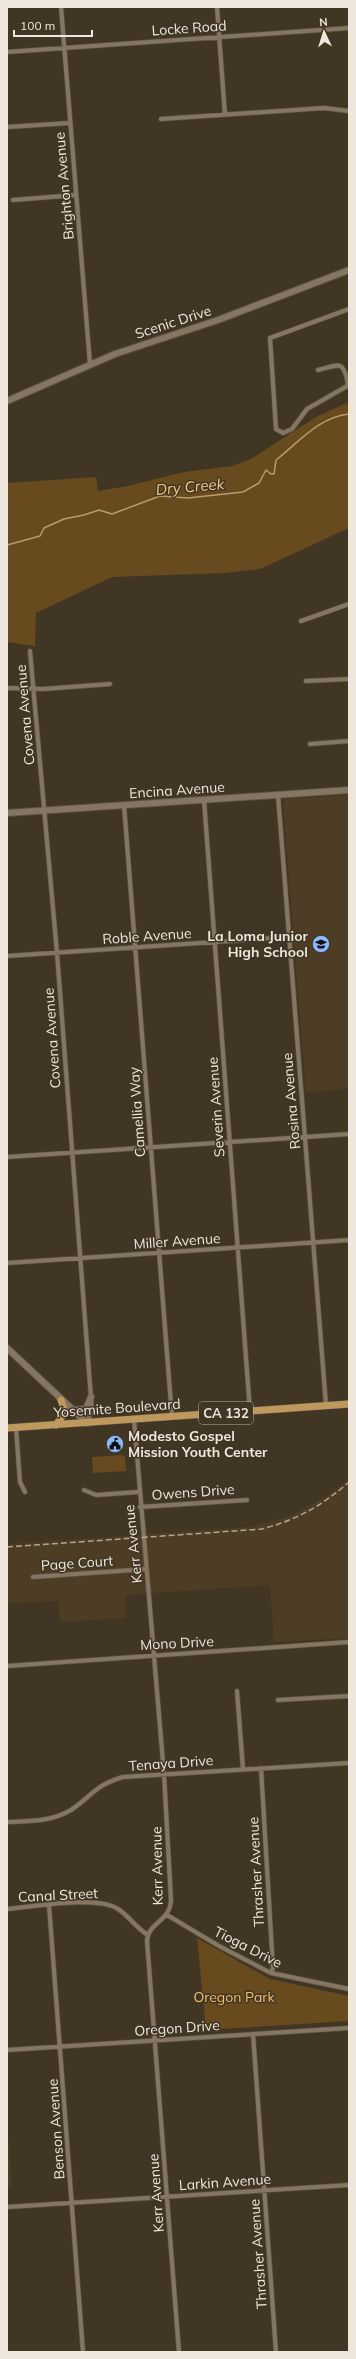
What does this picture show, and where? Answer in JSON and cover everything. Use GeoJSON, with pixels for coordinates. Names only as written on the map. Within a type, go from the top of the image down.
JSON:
{"type":"FeatureCollection","features":[{"type":"Feature","properties":{"kind":"main road","name":"Scenic Drive"},"geometry":{"type":"LineString","coordinates":[[7,401],[90,364],[218,320],[349,270]]}},
{"type":"Feature","properties":{"kind":"main road","name":"Encina Avenue"},"geometry":{"type":"LineString","coordinates":[[7,813],[349,790]]}},
{"type":"Feature","properties":{"kind":"main road"},"geometry":{"type":"LineString","coordinates":[[7,1348],[61,1400],[87,1422]]}},
{"type":"Feature","properties":{"kind":"main road"},"geometry":{"type":"LineString","coordinates":[[72,1410],[86,1410],[91,1397]]}},
{"type":"Feature","properties":{"kind":"main road"},"geometry":{"type":"LineString","coordinates":[[56,1425],[65,1412],[61,1400]]}},
{"type":"Feature","properties":{"kind":"main road","name":"Yosemite Boulevard"},"geometry":{"type":"LineString","coordinates":[[7,1428],[349,1404]]}},
{"type":"Feature","properties":{"kind":"street","name":"Brighton Avenue"},"geometry":{"type":"LineString","coordinates":[[61,7],[90,364]]}},
{"type":"Feature","properties":{"kind":"street"},"geometry":{"type":"LineString","coordinates":[[217,7],[224,115]]}},
{"type":"Feature","properties":{"kind":"street","name":"Locke Road"},"geometry":{"type":"LineString","coordinates":[[7,52],[349,28]]}},
{"type":"Feature","properties":{"kind":"street"},"geometry":{"type":"LineString","coordinates":[[161,119],[324,108],[349,112]]}},
{"type":"Feature","properties":{"kind":"street"},"geometry":{"type":"LineString","coordinates":[[7,127],[70,123]]}},
{"type":"Feature","properties":{"kind":"street"},"geometry":{"type":"LineString","coordinates":[[13,200],[76,195]]}},
{"type":"Feature","properties":{"kind":"street"},"geometry":{"type":"LineString","coordinates":[[318,370],[337,365],[343,366],[346,369],[349,385],[307,409],[292,429],[283,433],[276,429],[270,338],[349,309]]}},
{"type":"Feature","properties":{"kind":"street"},"geometry":{"type":"LineString","coordinates":[[301,620],[349,604]]}},
{"type":"Feature","properties":{"kind":"street","name":"Covena Avenue"},"geometry":{"type":"LineString","coordinates":[[30,651],[57,953],[91,1397],[92,1412],[87,1422]]}},
{"type":"Feature","properties":{"kind":"street"},"geometry":{"type":"LineString","coordinates":[[306,682],[349,679]]}},
{"type":"Feature","properties":{"kind":"street"},"geometry":{"type":"LineString","coordinates":[[7,688],[33,689],[110,684]]}},
{"type":"Feature","properties":{"kind":"street"},"geometry":{"type":"LineString","coordinates":[[310,744],[349,741]]}},
{"type":"Feature","properties":{"kind":"street","name":"Rosina Avenue"},"geometry":{"type":"LineString","coordinates":[[278,795],[326,1405]]}},
{"type":"Feature","properties":{"kind":"street","name":"Severin Avenue"},"geometry":{"type":"LineString","coordinates":[[204,800],[250,1411]]}},
{"type":"Feature","properties":{"kind":"street","name":"Camellia Way"},"geometry":{"type":"LineString","coordinates":[[124,805],[172,1417]]}},
{"type":"Feature","properties":{"kind":"street","name":"Roble Avenue"},"geometry":{"type":"LineString","coordinates":[[7,956],[289,937]]}},
{"type":"Feature","properties":{"kind":"street"},"geometry":{"type":"LineString","coordinates":[[7,1157],[349,1134]]}},
{"type":"Feature","properties":{"kind":"street","name":"Miller Avenue"},"geometry":{"type":"LineString","coordinates":[[7,1263],[349,1240]]}},
{"type":"Feature","properties":{"kind":"street","name":"Kerr Avenue"},"geometry":{"type":"LineString","coordinates":[[134,1419],[138,1492],[164,1774],[171,1900],[167,1915],[152,1928],[148,1935],[180,2352]]}},
{"type":"Feature","properties":{"kind":"street"},"geometry":{"type":"LineString","coordinates":[[16,1428],[20,1482],[24,1492]]}},
{"type":"Feature","properties":{"kind":"street"},"geometry":{"type":"LineString","coordinates":[[84,1490],[98,1495],[138,1492]]}},
{"type":"Feature","properties":{"kind":"street","name":"Owens Drive"},"geometry":{"type":"LineString","coordinates":[[140,1507],[247,1500]]}},
{"type":"Feature","properties":{"kind":"street","name":"Page Court"},"geometry":{"type":"LineString","coordinates":[[33,1577],[146,1569]]}},
{"type":"Feature","properties":{"kind":"street","name":"Mono Drive"},"geometry":{"type":"LineString","coordinates":[[7,1666],[349,1642]]}},
{"type":"Feature","properties":{"kind":"street"},"geometry":{"type":"LineString","coordinates":[[237,1691],[243,1769]]}},
{"type":"Feature","properties":{"kind":"street"},"geometry":{"type":"LineString","coordinates":[[278,1700],[349,1696]]}},
{"type":"Feature","properties":{"kind":"street","name":"Tenaya Drive"},"geometry":{"type":"LineString","coordinates":[[7,1822],[40,1820],[58,1816],[80,1803],[94,1789],[112,1780],[132,1776],[349,1763]]}},
{"type":"Feature","properties":{"kind":"street","name":"Thrasher Avenue"},"geometry":{"type":"LineString","coordinates":[[261,1768],[273,1968],[271,1974]]}},
{"type":"Feature","properties":{"kind":"street","name":"Canal Street"},"geometry":{"type":"LineString","coordinates":[[7,1909],[94,1902],[106,1904],[118,1909],[136,1927],[148,1935]]}},
{"type":"Feature","properties":{"kind":"street","name":"Benson Avenue"},"geometry":{"type":"LineString","coordinates":[[49,1906],[61,2046],[83,2352]]}},
{"type":"Feature","properties":{"kind":"street","name":"Tioga Drive"},"geometry":{"type":"LineString","coordinates":[[167,1915],[226,1950],[271,1974],[349,1989]]}},
{"type":"Feature","properties":{"kind":"street","name":"Oregon Drive"},"geometry":{"type":"LineString","coordinates":[[7,2050],[349,2028]]}},
{"type":"Feature","properties":{"kind":"street","name":"Thrasher Avenue"},"geometry":{"type":"LineString","coordinates":[[253,2034],[276,2352]]}},
{"type":"Feature","properties":{"kind":"street","name":"Larkin Avenue"},"geometry":{"type":"LineString","coordinates":[[7,2207],[349,2185]]}},
{"type":"Feature","properties":{"kind":"shaded area","name":"La Loma Junior High School"},"geometry":{"type":"Polygon","coordinates":[[[349,795],[349,1089],[306,1092],[283,804],[286,799],[349,795]]]}},
{"type":"Feature","properties":{"kind":"shaded area"},"geometry":{"type":"Polygon","coordinates":[[[349,1478],[349,1638],[274,1642],[270,1585],[125,1595],[126,1618],[60,1622],[58,1601],[7,1603],[7,1544],[249,1527],[288,1517],[330,1494],[349,1478]]]}},
{"type":"Feature","properties":{"kind":"shaded area"},"geometry":{"type":"Polygon","coordinates":[[[7,2120],[12,2187],[7,2188],[7,2120]]]}},
{"type":"Feature","properties":{"kind":"green space"},"geometry":{"type":"Polygon","coordinates":[[[349,402],[349,528],[260,569],[224,573],[112,577],[36,613],[35,646],[7,642],[7,483],[96,477],[98,491],[128,486],[184,472],[232,466],[251,459],[316,417],[349,402]]]}},
{"type":"Feature","properties":{"kind":"green space"},"geometry":{"type":"Polygon","coordinates":[[[121,1455],[125,1457],[126,1471],[93,1473],[92,1457],[121,1455]]]}},
{"type":"Feature","properties":{"kind":"green space","name":"Oregon Park"},"geometry":{"type":"Polygon","coordinates":[[[197,1938],[270,1979],[349,1996],[349,2021],[206,2030],[197,1938]]]}},
{"type":"Feature","properties":{"kind":"waterway","name":"Dry Creek"},"geometry":{"type":"LineString","coordinates":[[7,545],[40,536],[44,528],[64,519],[99,510],[112,514],[160,496],[188,498],[243,492],[259,483],[266,470],[271,474],[274,474],[276,460],[310,431],[328,420],[349,414]]}},
{"type":"Feature","properties":{"kind":"railway"},"geometry":{"type":"LineString","coordinates":[[7,1547],[262,1529],[287,1521],[309,1511],[329,1498],[349,1482]]}},
{"type":"Feature","properties":{"kind":"place","name":"La Loma Junior High School"},"geometry":{"type":"Point","coordinates":[321,944]}},
{"type":"Feature","properties":{"kind":"place","name":"Modesto Gospel Mission Youth Center"},"geometry":{"type":"Point","coordinates":[115,1444]}}]}
